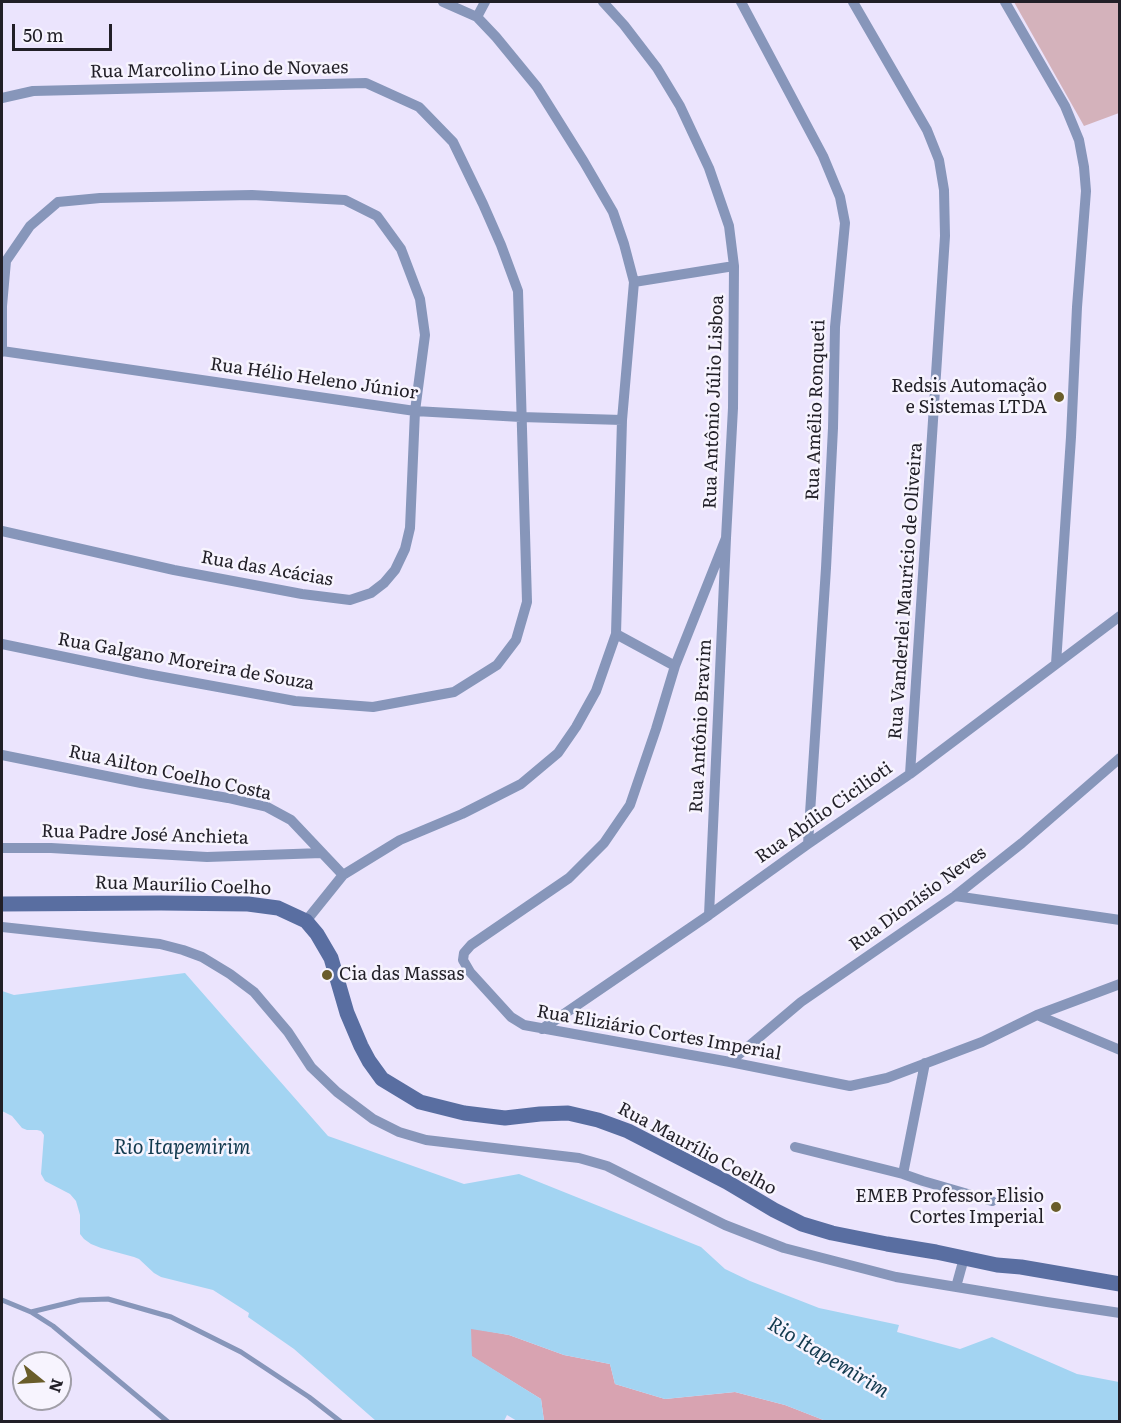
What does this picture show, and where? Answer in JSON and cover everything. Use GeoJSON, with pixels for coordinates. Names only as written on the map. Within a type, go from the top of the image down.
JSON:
{"type":"FeatureCollection","features":[{"type":"Feature","properties":{"kind":"main road","name":"Rua Maurílio Coelho"},"geometry":{"type":"LineString","coordinates":[[2,904],[248,904],[278,908],[306,921],[317,934],[331,958],[347,1013],[369,1061],[382,1079],[420,1102],[464,1113],[505,1118],[568,1113],[598,1119],[628,1131],[802,1224],[832,1233],[964,1258],[1119,1284]]}},
{"type":"Feature","properties":{"kind":"street"},"geometry":{"type":"LineString","coordinates":[[306,921],[343,875],[399,840],[462,814],[521,784],[558,753],[596,691],[616,634],[622,420],[634,282],[624,244],[613,213],[537,87],[477,17],[443,2]]}},
{"type":"Feature","properties":{"kind":"street"},"geometry":{"type":"LineString","coordinates":[[477,17],[485,2]]}},
{"type":"Feature","properties":{"kind":"street","name":"Rua Antônio Júlio Lisboa"},"geometry":{"type":"LineString","coordinates":[[603,2],[657,68],[680,106],[709,168],[729,226],[734,266],[733,408],[726,538]]}},
{"type":"Feature","properties":{"kind":"street","name":"Rua Amélio Ronqueti"},"geometry":{"type":"LineString","coordinates":[[741,2],[823,156],[840,197],[845,223],[835,327],[826,568],[808,844]]}},
{"type":"Feature","properties":{"kind":"street","name":"Rua Vanderlei Maurício de Oliveira"},"geometry":{"type":"LineString","coordinates":[[853,2],[927,130],[939,160],[944,190],[945,236],[910,774]]}},
{"type":"Feature","properties":{"kind":"street"},"geometry":{"type":"LineString","coordinates":[[1005,2],[1065,106],[1079,140],[1086,191],[1056,664]]}},
{"type":"Feature","properties":{"kind":"street","name":"Rua Marcolino Lino de Novaes"},"geometry":{"type":"LineString","coordinates":[[2,98],[33,91],[366,83],[419,107],[453,142],[492,224],[518,291],[521,417]]}},
{"type":"Feature","properties":{"kind":"street","name":"Rua das Acácias"},"geometry":{"type":"LineString","coordinates":[[2,352],[2,306],[6,261],[30,226],[58,202],[100,198],[232,195],[345,200],[377,216],[401,249],[420,299],[425,335],[416,411],[410,528],[405,549],[395,570],[371,593],[350,600],[302,594],[174,570],[2,531]]}},
{"type":"Feature","properties":{"kind":"street","name":"Rua Antônio Júlio Lisboa"},"geometry":{"type":"LineString","coordinates":[[634,282],[734,266]]}},
{"type":"Feature","properties":{"kind":"street","name":"Rua Hélio Heleno Júnior"},"geometry":{"type":"LineString","coordinates":[[2,352],[416,411],[622,420]]}},
{"type":"Feature","properties":{"kind":"street","name":"Rua Galgano Moreira de Souza"},"geometry":{"type":"LineString","coordinates":[[2,644],[295,701],[373,707],[454,692],[497,665],[516,640],[527,602],[521,417]]}},
{"type":"Feature","properties":{"kind":"street","name":"Rua Eliziário Cortes Imperial"},"geometry":{"type":"LineString","coordinates":[[726,538],[675,666],[630,805],[604,843],[569,878],[471,945],[464,954],[463,960],[466,967],[511,1017],[524,1025],[850,1086],[887,1078],[982,1042],[1037,1015],[1119,984]]}},
{"type":"Feature","properties":{"kind":"street","name":"Rua Antônio Bravim"},"geometry":{"type":"LineString","coordinates":[[708,915],[726,538]]}},
{"type":"Feature","properties":{"kind":"street","name":"Rua Abílio Cicilioti"},"geometry":{"type":"LineString","coordinates":[[542,1029],[910,774],[1119,616]]}},
{"type":"Feature","properties":{"kind":"street"},"geometry":{"type":"LineString","coordinates":[[616,634],[675,666]]}},
{"type":"Feature","properties":{"kind":"street","name":"Rua Ailton Coelho Costa"},"geometry":{"type":"LineString","coordinates":[[2,755],[267,807],[291,819],[343,875]]}},
{"type":"Feature","properties":{"kind":"street","name":"Rua Dionísio Neves"},"geometry":{"type":"LineString","coordinates":[[730,1062],[801,1002],[955,896],[1022,843],[1119,758]]}},
{"type":"Feature","properties":{"kind":"street","name":"Rua Padre José Anchieta"},"geometry":{"type":"LineString","coordinates":[[2,848],[51,848],[207,857],[322,853]]}},
{"type":"Feature","properties":{"kind":"street"},"geometry":{"type":"LineString","coordinates":[[955,896],[1119,920]]}},
{"type":"Feature","properties":{"kind":"street"},"geometry":{"type":"LineString","coordinates":[[2,927],[160,944],[202,957],[254,992],[288,1032],[311,1067],[338,1092],[373,1119],[399,1132],[426,1140],[579,1158],[598,1163],[725,1225],[784,1248],[896,1278],[1119,1312]]}},
{"type":"Feature","properties":{"kind":"street"},"geometry":{"type":"LineString","coordinates":[[1037,1015],[1119,1050]]}},
{"type":"Feature","properties":{"kind":"street"},"geometry":{"type":"LineString","coordinates":[[903,1174],[925,1063]]}},
{"type":"Feature","properties":{"kind":"street"},"geometry":{"type":"LineString","coordinates":[[795,1147],[903,1174],[992,1201]]}},
{"type":"Feature","properties":{"kind":"street"},"geometry":{"type":"LineString","coordinates":[[956,1287],[964,1258]]}},
{"type":"Feature","properties":{"kind":"lane"},"geometry":{"type":"LineString","coordinates":[[31,1312],[80,1300],[108,1299],[171,1317],[241,1352],[309,1397],[341,1422]]}},
{"type":"Feature","properties":{"kind":"lane"},"geometry":{"type":"LineString","coordinates":[[2,1300],[31,1312],[53,1326],[168,1422]]}},
{"type":"Feature","properties":{"kind":"shaded area"},"geometry":{"type":"Polygon","coordinates":[[[1014,2],[1119,2],[1119,113],[1084,126],[1014,2]]]}},
{"type":"Feature","properties":{"kind":"shaded area"},"geometry":{"type":"Polygon","coordinates":[[[470,1328],[509,1335],[564,1355],[610,1364],[615,1384],[665,1399],[735,1392],[785,1405],[826,1421],[544,1421],[541,1399],[471,1356],[470,1328]]]}},
{"type":"Feature","properties":{"kind":"water","name":"Rio Itapemirim"},"geometry":{"type":"Polygon","coordinates":[[[185,973],[328,1136],[464,1184],[519,1174],[701,1247],[725,1269],[819,1308],[899,1325],[897,1332],[960,1349],[992,1337],[1077,1374],[1119,1382],[1119,1421],[826,1421],[785,1405],[735,1392],[665,1399],[615,1384],[610,1364],[564,1355],[509,1335],[471,1329],[472,1356],[541,1399],[544,1421],[517,1421],[507,1415],[504,1421],[376,1421],[294,1349],[248,1317],[249,1313],[213,1290],[161,1277],[139,1259],[101,1248],[84,1239],[80,1234],[80,1215],[76,1201],[70,1194],[45,1181],[41,1174],[44,1135],[41,1131],[22,1128],[12,1116],[2,1111],[2,991],[14,995],[185,973]]]}},
{"type":"Feature","properties":{"kind":"place","name":"Redsis Automação e Sistemas LTDA"},"geometry":{"type":"Point","coordinates":[1059,397]}},
{"type":"Feature","properties":{"kind":"place","name":"Cia das Massas"},"geometry":{"type":"Point","coordinates":[327,975]}},
{"type":"Feature","properties":{"kind":"place","name":"EMEB Professor Elisio Cortes Imperial"},"geometry":{"type":"Point","coordinates":[1056,1207]}}]}
